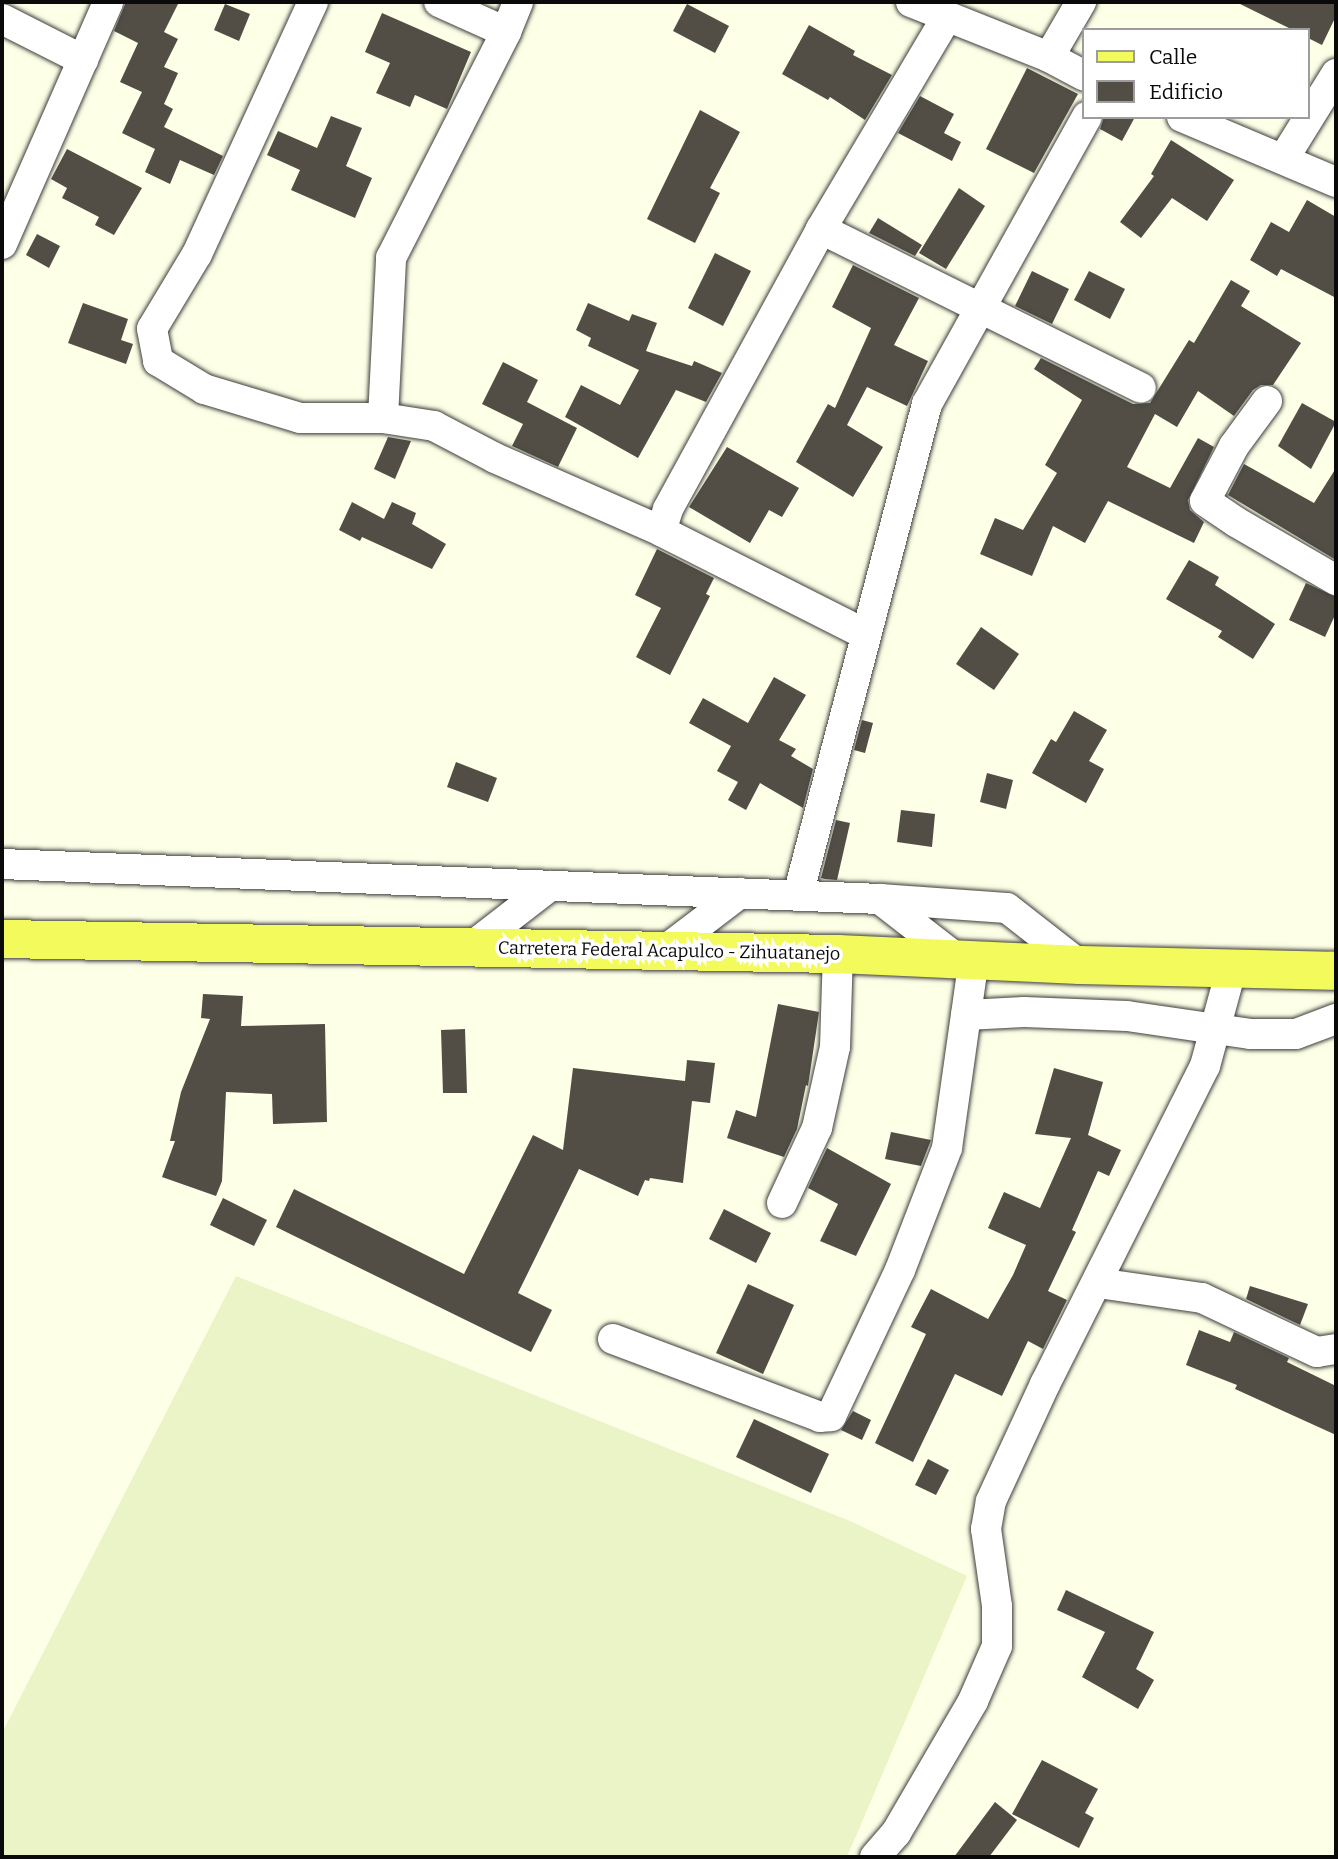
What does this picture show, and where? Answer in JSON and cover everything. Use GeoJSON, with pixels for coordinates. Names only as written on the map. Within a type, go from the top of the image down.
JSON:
{"type":"FeatureCollection","features":[{"type":"Feature","properties":{"kind":"main road","name":"Carretera Federal Acapulco - Zihuatanejo"},"geometry":{"type":"LineString","coordinates":[[2,939],[838,954],[1231,971],[1336,971]]}},
{"type":"Feature","properties":{"kind":"street"},"geometry":{"type":"LineString","coordinates":[[2,244],[108,2]]}},
{"type":"Feature","properties":{"kind":"street"},"geometry":{"type":"LineString","coordinates":[[313,2],[197,254],[152,329],[158,361],[204,389],[300,418],[383,418],[434,426],[495,458],[661,531],[865,634]]}},
{"type":"Feature","properties":{"kind":"street"},"geometry":{"type":"LineString","coordinates":[[439,2],[506,32]]}},
{"type":"Feature","properties":{"kind":"street"},"geometry":{"type":"LineString","coordinates":[[383,418],[391,258],[506,32],[518,2]]}},
{"type":"Feature","properties":{"kind":"street"},"geometry":{"type":"LineString","coordinates":[[911,2],[1049,57],[1082,75]]}},
{"type":"Feature","properties":{"kind":"street"},"geometry":{"type":"LineString","coordinates":[[1049,57],[1081,2]]}},
{"type":"Feature","properties":{"kind":"street"},"geometry":{"type":"LineString","coordinates":[[661,531],[668,509],[821,229],[947,17]]}},
{"type":"Feature","properties":{"kind":"street"},"geometry":{"type":"LineString","coordinates":[[2,19],[83,60]]}},
{"type":"Feature","properties":{"kind":"street"},"geometry":{"type":"LineString","coordinates":[[1310,116],[1336,74]]}},
{"type":"Feature","properties":{"kind":"street"},"geometry":{"type":"LineString","coordinates":[[799,895],[927,404],[1086,119]]}},
{"type":"Feature","properties":{"kind":"street"},"geometry":{"type":"LineString","coordinates":[[1187,119],[1336,182]]}},
{"type":"Feature","properties":{"kind":"street"},"geometry":{"type":"LineString","coordinates":[[1284,158],[1308,119]]}},
{"type":"Feature","properties":{"kind":"street"},"geometry":{"type":"LineString","coordinates":[[821,229],[1141,388]]}},
{"type":"Feature","properties":{"kind":"street"},"geometry":{"type":"LineString","coordinates":[[1267,401],[1234,446],[1220,478],[1205,501],[1336,580]]}},
{"type":"Feature","properties":{"kind":"street"},"geometry":{"type":"LineString","coordinates":[[2,864],[799,895],[1007,908],[1080,965]]}},
{"type":"Feature","properties":{"kind":"street"},"geometry":{"type":"LineString","coordinates":[[471,947],[550,886]]}},
{"type":"Feature","properties":{"kind":"street"},"geometry":{"type":"LineString","coordinates":[[664,951],[740,893]]}},
{"type":"Feature","properties":{"kind":"street"},"geometry":{"type":"LineString","coordinates":[[612,1339],[820,1418],[831,1416],[900,1270],[947,1148],[967,1015],[965,959],[880,899]]}},
{"type":"Feature","properties":{"kind":"street"},"geometry":{"type":"LineString","coordinates":[[782,1203],[817,1128],[835,1047],[838,954]]}},
{"type":"Feature","properties":{"kind":"street"},"geometry":{"type":"LineString","coordinates":[[875,1857],[896,1833],[972,1701],[996,1646],[997,1606],[986,1529],[991,1501],[1045,1384],[1205,1066],[1231,971]]}},
{"type":"Feature","properties":{"kind":"street"},"geometry":{"type":"LineString","coordinates":[[967,1015],[1024,1012],[1127,1016],[1213,1030],[1296,1034],[1336,1019]]}},
{"type":"Feature","properties":{"kind":"street"},"geometry":{"type":"LineString","coordinates":[[1098,1283],[1202,1298],[1317,1352],[1336,1349]]}},
{"type":"Feature","properties":{"kind":"green space"},"geometry":{"type":"Polygon","coordinates":[[[236,1276],[850,1521],[967,1576],[847,1857],[2,1857],[2,1733],[236,1276]]]}},
{"type":"Feature","properties":{"kind":"building"},"geometry":{"type":"Polygon","coordinates":[[[126,2],[179,2],[164,32],[178,39],[164,67],[178,73],[164,104],[173,109],[164,127],[223,156],[214,175],[180,160],[170,184],[145,172],[155,149],[122,133],[142,92],[120,82],[138,43],[114,31],[126,2]]]}},
{"type":"Feature","properties":{"kind":"building"},"geometry":{"type":"Polygon","coordinates":[[[1236,2],[1336,2],[1336,16],[1322,45],[1310,39],[1310,28],[1289,28],[1236,2]]]}},
{"type":"Feature","properties":{"kind":"building"},"geometry":{"type":"Polygon","coordinates":[[[225,4],[250,14],[239,41],[214,30],[225,4]]]}},
{"type":"Feature","properties":{"kind":"building"},"geometry":{"type":"Polygon","coordinates":[[[687,4],[729,26],[715,53],[673,31],[687,4]]]}},
{"type":"Feature","properties":{"kind":"building"},"geometry":{"type":"Polygon","coordinates":[[[382,13],[471,52],[447,109],[415,95],[410,107],[376,93],[390,63],[365,52],[382,13]]]}},
{"type":"Feature","properties":{"kind":"building"},"geometry":{"type":"Polygon","coordinates":[[[809,25],[855,51],[853,55],[892,75],[865,120],[830,97],[828,100],[782,74],[809,25]]]}},
{"type":"Feature","properties":{"kind":"building"},"geometry":{"type":"Polygon","coordinates":[[[1027,68],[1078,94],[1034,173],[986,149],[1027,68]]]}},
{"type":"Feature","properties":{"kind":"building"},"geometry":{"type":"Polygon","coordinates":[[[920,96],[954,114],[944,133],[961,142],[952,161],[898,133],[920,96]]]}},
{"type":"Feature","properties":{"kind":"building"},"geometry":{"type":"Polygon","coordinates":[[[700,110],[740,132],[710,188],[720,193],[695,243],[647,219],[700,110]]]}},
{"type":"Feature","properties":{"kind":"building"},"geometry":{"type":"Polygon","coordinates":[[[331,116],[362,128],[346,166],[372,178],[355,218],[291,190],[300,170],[267,155],[278,131],[317,148],[331,116]]]}},
{"type":"Feature","properties":{"kind":"building"},"geometry":{"type":"Polygon","coordinates":[[[1103,119],[1134,119],[1122,141],[1100,129],[1103,119]]]}},
{"type":"Feature","properties":{"kind":"building"},"geometry":{"type":"Polygon","coordinates":[[[1171,140],[1234,180],[1207,221],[1172,198],[1141,238],[1120,222],[1154,176],[1151,174],[1171,140]]]}},
{"type":"Feature","properties":{"kind":"building"},"geometry":{"type":"Polygon","coordinates":[[[67,149],[142,188],[114,235],[95,225],[99,217],[62,198],[67,188],[51,179],[67,149]]]}},
{"type":"Feature","properties":{"kind":"building"},"geometry":{"type":"Polygon","coordinates":[[[959,188],[985,206],[946,269],[919,253],[959,188]]]}},
{"type":"Feature","properties":{"kind":"building"},"geometry":{"type":"Polygon","coordinates":[[[1307,200],[1336,217],[1336,298],[1281,269],[1277,276],[1250,260],[1271,222],[1289,232],[1307,200]]]}},
{"type":"Feature","properties":{"kind":"building"},"geometry":{"type":"Polygon","coordinates":[[[878,218],[922,245],[915,256],[869,233],[878,218]]]}},
{"type":"Feature","properties":{"kind":"building"},"geometry":{"type":"Polygon","coordinates":[[[37,234],[60,246],[49,268],[26,255],[37,234]]]}},
{"type":"Feature","properties":{"kind":"building"},"geometry":{"type":"Polygon","coordinates":[[[715,253],[751,271],[723,326],[688,308],[715,253]]]}},
{"type":"Feature","properties":{"kind":"building"},"geometry":{"type":"Polygon","coordinates":[[[853,265],[919,298],[894,345],[928,361],[907,406],[867,387],[847,425],[883,447],[853,497],[796,462],[828,404],[835,408],[871,328],[832,307],[853,265]]]}},
{"type":"Feature","properties":{"kind":"building"},"geometry":{"type":"Polygon","coordinates":[[[1032,271],[1069,289],[1052,324],[1015,306],[1032,271]]]}},
{"type":"Feature","properties":{"kind":"building"},"geometry":{"type":"Polygon","coordinates":[[[1089,271],[1125,289],[1110,319],[1074,300],[1089,271]]]}},
{"type":"Feature","properties":{"kind":"building"},"geometry":{"type":"Polygon","coordinates":[[[1231,280],[1250,291],[1241,306],[1301,343],[1273,385],[1261,385],[1253,390],[1234,416],[1198,391],[1177,427],[1155,414],[1127,467],[1170,488],[1198,438],[1214,447],[1188,500],[1190,510],[1204,522],[1194,543],[1108,501],[1085,543],[1053,526],[1032,576],[980,554],[995,518],[1023,530],[1057,473],[1045,465],[1082,400],[1034,369],[1041,358],[1133,404],[1150,403],[1189,340],[1194,343],[1231,280]]]}},
{"type":"Feature","properties":{"kind":"building"},"geometry":{"type":"Polygon","coordinates":[[[83,303],[128,319],[121,340],[133,344],[126,364],[68,343],[83,303]]]}},
{"type":"Feature","properties":{"kind":"building"},"geometry":{"type":"Polygon","coordinates":[[[588,303],[629,321],[632,314],[657,323],[646,351],[692,366],[694,361],[722,373],[706,402],[676,390],[638,458],[565,417],[581,385],[620,405],[639,370],[588,346],[591,338],[576,330],[588,303]]]}},
{"type":"Feature","properties":{"kind":"building"},"geometry":{"type":"Polygon","coordinates":[[[503,362],[538,380],[527,402],[577,428],[558,467],[512,446],[523,424],[482,404],[503,362]]]}},
{"type":"Feature","properties":{"kind":"building"},"geometry":{"type":"Polygon","coordinates":[[[1302,403],[1336,422],[1311,469],[1278,446],[1302,403]]]}},
{"type":"Feature","properties":{"kind":"building"},"geometry":{"type":"Polygon","coordinates":[[[388,437],[411,441],[395,479],[374,469],[388,437]]]}},
{"type":"Feature","properties":{"kind":"building"},"geometry":{"type":"Polygon","coordinates":[[[727,447],[799,488],[782,517],[769,510],[750,543],[689,507],[727,447]]]}},
{"type":"Feature","properties":{"kind":"building"},"geometry":{"type":"Polygon","coordinates":[[[1244,464],[1314,503],[1336,468],[1336,560],[1228,495],[1244,464]]]}},
{"type":"Feature","properties":{"kind":"building"},"geometry":{"type":"Polygon","coordinates":[[[352,502],[384,519],[392,502],[416,513],[412,524],[446,544],[432,569],[362,537],[360,541],[339,530],[352,502]]]}},
{"type":"Feature","properties":{"kind":"building"},"geometry":{"type":"Polygon","coordinates":[[[657,549],[714,578],[706,594],[710,596],[670,675],[636,657],[661,608],[635,595],[657,549]]]}},
{"type":"Feature","properties":{"kind":"building"},"geometry":{"type":"Polygon","coordinates":[[[1189,560],[1219,577],[1215,585],[1275,624],[1253,659],[1218,637],[1222,631],[1166,599],[1189,560]]]}},
{"type":"Feature","properties":{"kind":"building"},"geometry":{"type":"Polygon","coordinates":[[[1306,583],[1336,597],[1336,613],[1325,637],[1289,620],[1306,583]]]}},
{"type":"Feature","properties":{"kind":"building"},"geometry":{"type":"Polygon","coordinates":[[[981,627],[1019,654],[994,690],[956,664],[981,627]]]}},
{"type":"Feature","properties":{"kind":"building"},"geometry":{"type":"Polygon","coordinates":[[[774,677],[806,695],[779,740],[796,749],[791,756],[813,769],[803,808],[760,783],[746,810],[728,800],[738,782],[717,771],[731,746],[689,723],[703,698],[748,723],[774,677]]]}},
{"type":"Feature","properties":{"kind":"building"},"geometry":{"type":"Polygon","coordinates":[[[1074,711],[1107,730],[1089,761],[1104,769],[1086,803],[1032,773],[1051,739],[1056,742],[1074,711]]]}},
{"type":"Feature","properties":{"kind":"building"},"geometry":{"type":"Polygon","coordinates":[[[862,720],[873,723],[865,753],[854,750],[862,720]]]}},
{"type":"Feature","properties":{"kind":"building"},"geometry":{"type":"Polygon","coordinates":[[[456,762],[497,778],[488,802],[447,787],[456,762]]]}},
{"type":"Feature","properties":{"kind":"building"},"geometry":{"type":"Polygon","coordinates":[[[987,773],[1013,780],[1006,809],[980,802],[987,773]]]}},
{"type":"Feature","properties":{"kind":"building"},"geometry":{"type":"Polygon","coordinates":[[[901,810],[935,814],[932,847],[897,842],[901,810]]]}},
{"type":"Feature","properties":{"kind":"building"},"geometry":{"type":"Polygon","coordinates":[[[836,820],[850,823],[837,880],[825,879],[821,878],[836,820]]]}},
{"type":"Feature","properties":{"kind":"building"},"geometry":{"type":"Polygon","coordinates":[[[203,994],[243,996],[241,1026],[325,1024],[327,1122],[273,1124],[272,1094],[226,1092],[222,1181],[216,1196],[162,1177],[175,1141],[170,1141],[181,1092],[210,1019],[201,1018],[203,994]]]}},
{"type":"Feature","properties":{"kind":"building"},"geometry":{"type":"Polygon","coordinates":[[[778,1004],[819,1012],[808,1086],[806,1085],[797,1129],[784,1157],[727,1138],[736,1110],[756,1117],[778,1004]]]}},
{"type":"Feature","properties":{"kind":"building"},"geometry":{"type":"Polygon","coordinates":[[[465,1029],[467,1093],[443,1093],[441,1030],[465,1029]]]}},
{"type":"Feature","properties":{"kind":"building"},"geometry":{"type":"Polygon","coordinates":[[[687,1060],[715,1063],[710,1103],[692,1101],[683,1183],[650,1178],[649,1181],[645,1180],[638,1196],[579,1169],[518,1293],[552,1310],[531,1352],[276,1227],[294,1189],[464,1274],[533,1135],[563,1150],[573,1068],[685,1081],[687,1060]]]}},
{"type":"Feature","properties":{"kind":"building"},"geometry":{"type":"Polygon","coordinates":[[[1054,1068],[1103,1082],[1088,1135],[1121,1150],[1109,1176],[1098,1171],[1072,1230],[1076,1232],[1048,1291],[1067,1300],[1043,1349],[1028,1341],[1002,1396],[955,1374],[913,1462],[875,1443],[926,1334],[911,1327],[931,1289],[988,1319],[1013,1275],[1026,1245],[988,1228],[1004,1192],[1040,1208],[1071,1138],[1035,1134],[1054,1068]]]}},
{"type":"Feature","properties":{"kind":"building"},"geometry":{"type":"Polygon","coordinates":[[[891,1132],[931,1140],[921,1166],[885,1159],[891,1132]]]}},
{"type":"Feature","properties":{"kind":"building"},"geometry":{"type":"Polygon","coordinates":[[[827,1148],[891,1184],[856,1256],[820,1241],[838,1204],[808,1188],[827,1148]]]}},
{"type":"Feature","properties":{"kind":"building"},"geometry":{"type":"Polygon","coordinates":[[[223,1198],[267,1220],[254,1246],[210,1225],[223,1198]]]}},
{"type":"Feature","properties":{"kind":"building"},"geometry":{"type":"Polygon","coordinates":[[[724,1209],[771,1233],[756,1263],[709,1239],[724,1209]]]}},
{"type":"Feature","properties":{"kind":"building"},"geometry":{"type":"Polygon","coordinates":[[[748,1284],[794,1305],[763,1374],[716,1353],[748,1284]]]}},
{"type":"Feature","properties":{"kind":"building"},"geometry":{"type":"Polygon","coordinates":[[[1250,1286],[1308,1304],[1300,1325],[1246,1299],[1250,1286]]]}},
{"type":"Feature","properties":{"kind":"building"},"geometry":{"type":"Polygon","coordinates":[[[1199,1330],[1230,1342],[1234,1332],[1289,1358],[1287,1362],[1336,1386],[1336,1435],[1235,1389],[1237,1385],[1186,1365],[1199,1330]]]}},
{"type":"Feature","properties":{"kind":"building"},"geometry":{"type":"Polygon","coordinates":[[[853,1411],[871,1420],[862,1440],[841,1430],[853,1411]]]}},
{"type":"Feature","properties":{"kind":"building"},"geometry":{"type":"Polygon","coordinates":[[[754,1419],[829,1454],[811,1493],[736,1457],[754,1419]]]}},
{"type":"Feature","properties":{"kind":"building"},"geometry":{"type":"Polygon","coordinates":[[[928,1459],[949,1470],[936,1495],[915,1485],[928,1459]]]}},
{"type":"Feature","properties":{"kind":"building"},"geometry":{"type":"Polygon","coordinates":[[[1066,1590],[1154,1632],[1136,1669],[1154,1680],[1138,1709],[1082,1677],[1105,1632],[1057,1610],[1066,1590]]]}},
{"type":"Feature","properties":{"kind":"building"},"geometry":{"type":"Polygon","coordinates":[[[1042,1760],[1098,1789],[1085,1813],[1094,1818],[1079,1848],[1012,1814],[1042,1760]]]}},
{"type":"Feature","properties":{"kind":"building"},"geometry":{"type":"Polygon","coordinates":[[[995,1802],[1017,1820],[989,1857],[954,1857],[995,1802]]]}}]}
